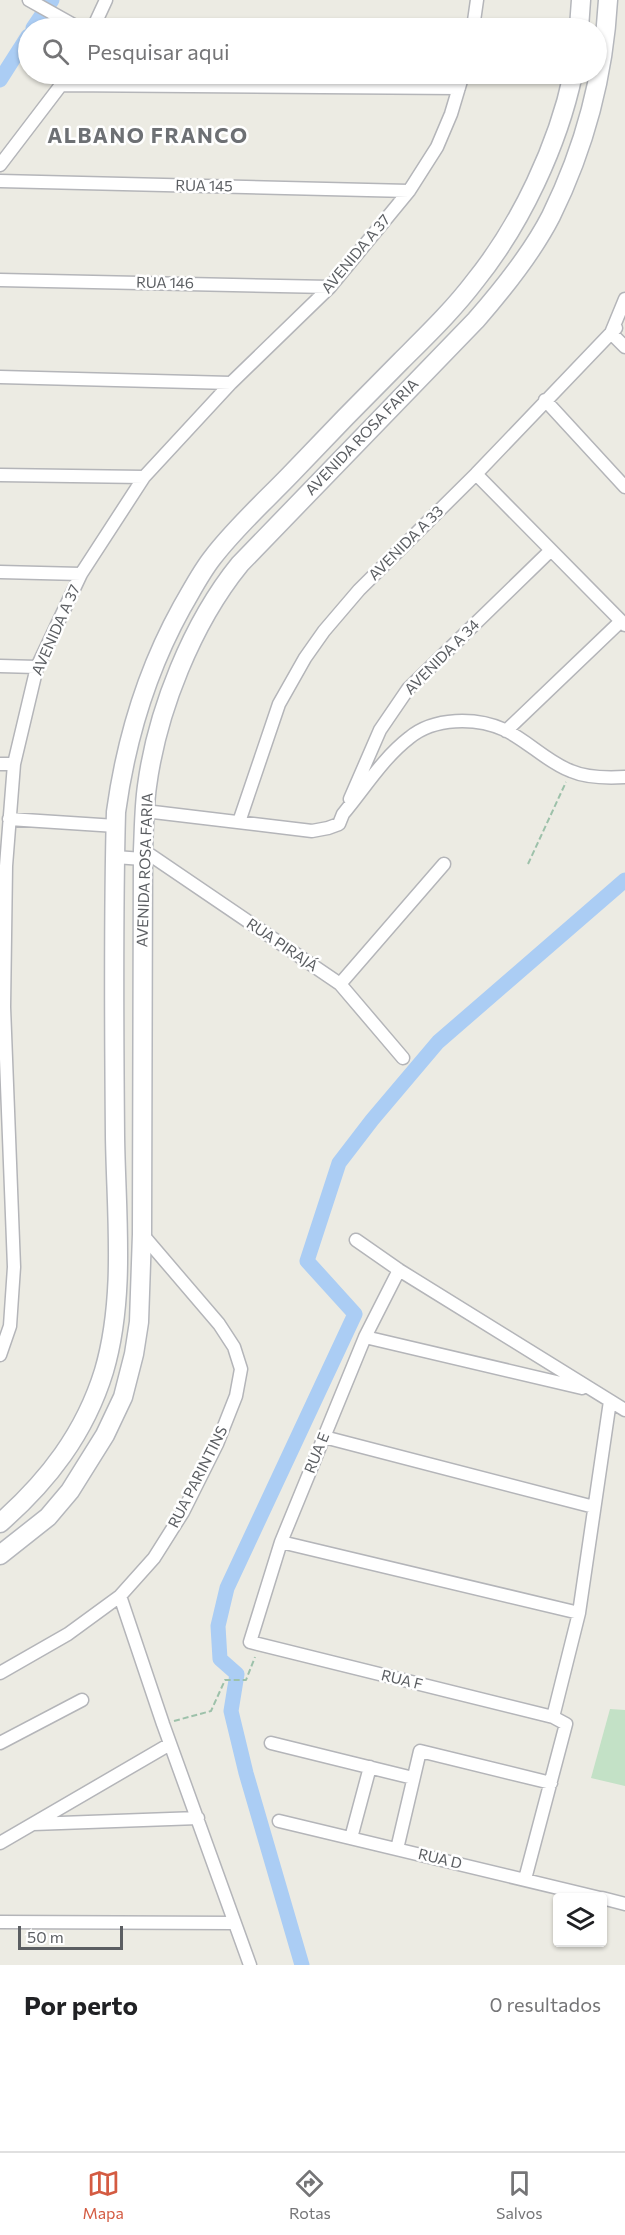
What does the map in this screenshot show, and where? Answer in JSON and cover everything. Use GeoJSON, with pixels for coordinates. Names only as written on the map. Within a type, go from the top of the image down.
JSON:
{"type":"FeatureCollection","features":[{"type":"Feature","properties":{"kind":"street"},"geometry":{"type":"LineString","coordinates":[[98,18],[106,0]]}},
{"type":"Feature","properties":{"kind":"street"},"geometry":{"type":"LineString","coordinates":[[474,18],[477,0]]}},
{"type":"Feature","properties":{"kind":"street"},"geometry":{"type":"LineString","coordinates":[[580,18],[581,0]]}},
{"type":"Feature","properties":{"kind":"street","name":"AVENIDA ROSA FARIA"},"geometry":{"type":"LineString","coordinates":[[606,18],[609,0]]}},
{"type":"Feature","properties":{"kind":"street"},"geometry":{"type":"LineString","coordinates":[[33,2],[62,18]]}},
{"type":"Feature","properties":{"kind":"street","name":"AVENIDA A 37"},"geometry":{"type":"LineString","coordinates":[[0,1355],[10,1326],[14,1268],[2,1010],[3,866],[14,764],[37,667],[81,574],[144,477],[231,383],[330,287],[409,191],[437,147],[460,84]]}},
{"type":"Feature","properties":{"kind":"street","name":"AVENIDA ROSA FARIA"},"geometry":{"type":"LineString","coordinates":[[0,1523],[27,1499],[63,1455],[82,1426],[104,1370],[116,1311],[116,826],[122,772],[138,706],[154,663],[194,586],[213,557],[458,303],[477,280],[517,217],[535,183],[562,114],[570,84]]}},
{"type":"Feature","properties":{"kind":"street","name":"AVENIDA ROSA FARIA"},"geometry":{"type":"LineString","coordinates":[[0,1555],[48,1517],[70,1491],[105,1435],[123,1397],[134,1354],[139,1322],[142,1234],[142,855],[145,811],[153,752],[182,663],[211,604],[227,580],[499,294],[550,217],[582,139],[596,84]]}},
{"type":"Feature","properties":{"kind":"street"},"geometry":{"type":"LineString","coordinates":[[0,165],[61,86],[459,88]]}},
{"type":"Feature","properties":{"kind":"street","name":"RUA 145"},"geometry":{"type":"LineString","coordinates":[[0,181],[409,191]]}},
{"type":"Feature","properties":{"kind":"street","name":"RUA 146"},"geometry":{"type":"LineString","coordinates":[[0,280],[330,287]]}},
{"type":"Feature","properties":{"kind":"street","name":"AVENIDA A 33"},"geometry":{"type":"LineString","coordinates":[[239,822],[272,720],[305,658],[324,631],[359,590],[476,474],[611,333],[625,299]]}},
{"type":"Feature","properties":{"kind":"street"},"geometry":{"type":"LineString","coordinates":[[625,319],[611,333],[625,347]]}},
{"type":"Feature","properties":{"kind":"street"},"geometry":{"type":"LineString","coordinates":[[0,377],[231,383]]}},
{"type":"Feature","properties":{"kind":"street"},"geometry":{"type":"LineString","coordinates":[[545,400],[625,487]]}},
{"type":"Feature","properties":{"kind":"street"},"geometry":{"type":"LineString","coordinates":[[476,474],[623,623],[506,730]]}},
{"type":"Feature","properties":{"kind":"street"},"geometry":{"type":"LineString","coordinates":[[0,475],[144,477]]}},
{"type":"Feature","properties":{"kind":"street","name":"AVENIDA A 34"},"geometry":{"type":"LineString","coordinates":[[343,814],[380,730],[408,689],[550,551]]}},
{"type":"Feature","properties":{"kind":"street"},"geometry":{"type":"LineString","coordinates":[[0,572],[81,574]]}},
{"type":"Feature","properties":{"kind":"street"},"geometry":{"type":"LineString","coordinates":[[0,666],[37,667]]}},
{"type":"Feature","properties":{"kind":"street"},"geometry":{"type":"LineString","coordinates":[[145,811],[312,831],[328,828],[339,824],[343,814],[397,748],[411,735],[431,726],[448,722],[483,723],[506,730],[571,771],[590,776],[625,777]]}},
{"type":"Feature","properties":{"kind":"street"},"geometry":{"type":"LineString","coordinates":[[0,764],[14,764]]}},
{"type":"Feature","properties":{"kind":"street"},"geometry":{"type":"LineString","coordinates":[[9,819],[116,826]]}},
{"type":"Feature","properties":{"kind":"street"},"geometry":{"type":"LineString","coordinates":[[115,857],[142,855]]}},
{"type":"Feature","properties":{"kind":"street","name":"RUA PIRAJÁ"},"geometry":{"type":"LineString","coordinates":[[142,855],[340,984],[404,1058]]}},
{"type":"Feature","properties":{"kind":"street"},"geometry":{"type":"LineString","coordinates":[[340,984],[444,864]]}},
{"type":"Feature","properties":{"kind":"street"},"geometry":{"type":"LineString","coordinates":[[115,1134],[141,1134]]}},
{"type":"Feature","properties":{"kind":"street"},"geometry":{"type":"LineString","coordinates":[[0,1160],[10,1150]]}},
{"type":"Feature","properties":{"kind":"street","name":"RUA PARINTINS"},"geometry":{"type":"LineString","coordinates":[[0,1673],[68,1634],[120,1596],[154,1558],[183,1512],[217,1444],[236,1396],[241,1369],[234,1347],[219,1324],[142,1234]]}},
{"type":"Feature","properties":{"kind":"street"},"geometry":{"type":"LineString","coordinates":[[356,1240],[399,1270],[625,1410]]}},
{"type":"Feature","properties":{"kind":"street","name":"RUA E"},"geometry":{"type":"LineString","coordinates":[[255,1643],[281,1542],[365,1337],[399,1270]]}},
{"type":"Feature","properties":{"kind":"street"},"geometry":{"type":"LineString","coordinates":[[365,1337],[592,1390]]}},
{"type":"Feature","properties":{"kind":"street"},"geometry":{"type":"LineString","coordinates":[[525,1879],[566,1724],[553,1717],[579,1613],[610,1401]]}},
{"type":"Feature","properties":{"kind":"street"},"geometry":{"type":"LineString","coordinates":[[324,1437],[594,1507]]}},
{"type":"Feature","properties":{"kind":"street"},"geometry":{"type":"LineString","coordinates":[[281,1542],[579,1613]]}},
{"type":"Feature","properties":{"kind":"street"},"geometry":{"type":"LineString","coordinates":[[120,1596],[170,1744],[250,1965]]}},
{"type":"Feature","properties":{"kind":"street","name":"RUA F"},"geometry":{"type":"LineString","coordinates":[[255,1643],[553,1717]]}},
{"type":"Feature","properties":{"kind":"street"},"geometry":{"type":"LineString","coordinates":[[0,1743],[82,1700]]}},
{"type":"Feature","properties":{"kind":"street"},"geometry":{"type":"LineString","coordinates":[[271,1743],[413,1778]]}},
{"type":"Feature","properties":{"kind":"street"},"geometry":{"type":"LineString","coordinates":[[0,1843],[170,1744]]}},
{"type":"Feature","properties":{"kind":"street"},"geometry":{"type":"LineString","coordinates":[[397,1849],[420,1751],[551,1783]]}},
{"type":"Feature","properties":{"kind":"street"},"geometry":{"type":"LineString","coordinates":[[351,1838],[369,1767]]}},
{"type":"Feature","properties":{"kind":"street"},"geometry":{"type":"LineString","coordinates":[[32,1824],[198,1818]]}},
{"type":"Feature","properties":{"kind":"street","name":"RUA D"},"geometry":{"type":"LineString","coordinates":[[279,1821],[581,1893]]}},
{"type":"Feature","properties":{"kind":"street","name":"RUA D"},"geometry":{"type":"LineString","coordinates":[[607,1900],[625,1904]]}},
{"type":"Feature","properties":{"kind":"street"},"geometry":{"type":"LineString","coordinates":[[0,1922],[234,1923]]}},
{"type":"Feature","properties":{"kind":"path"},"geometry":{"type":"LineString","coordinates":[[528,864],[571,771]]}},
{"type":"Feature","properties":{"kind":"path"},"geometry":{"type":"LineString","coordinates":[[163,1724],[211,1710],[225,1680],[246,1680],[255,1643]]}},
{"type":"Feature","properties":{"kind":"green space"},"geometry":{"type":"Polygon","coordinates":[[[610,1709],[625,1710],[625,1786],[591,1778],[610,1709]]]}},
{"type":"Feature","properties":{"kind":"waterway"},"geometry":{"type":"LineString","coordinates":[[40,18],[52,0]]}},
{"type":"Feature","properties":{"kind":"waterway"},"geometry":{"type":"LineString","coordinates":[[0,80],[18,52]]}},
{"type":"Feature","properties":{"kind":"waterway"},"geometry":{"type":"LineString","coordinates":[[302,1965],[246,1773],[231,1711],[237,1674],[220,1659],[218,1626],[227,1588],[355,1314],[307,1261],[339,1163],[372,1120],[438,1042],[625,880]]}},
{"type":"Feature","properties":{"kind":"district","name":"ALBANO FRANCO"},"geometry":{"type":"Point","coordinates":[148,136]}}]}
